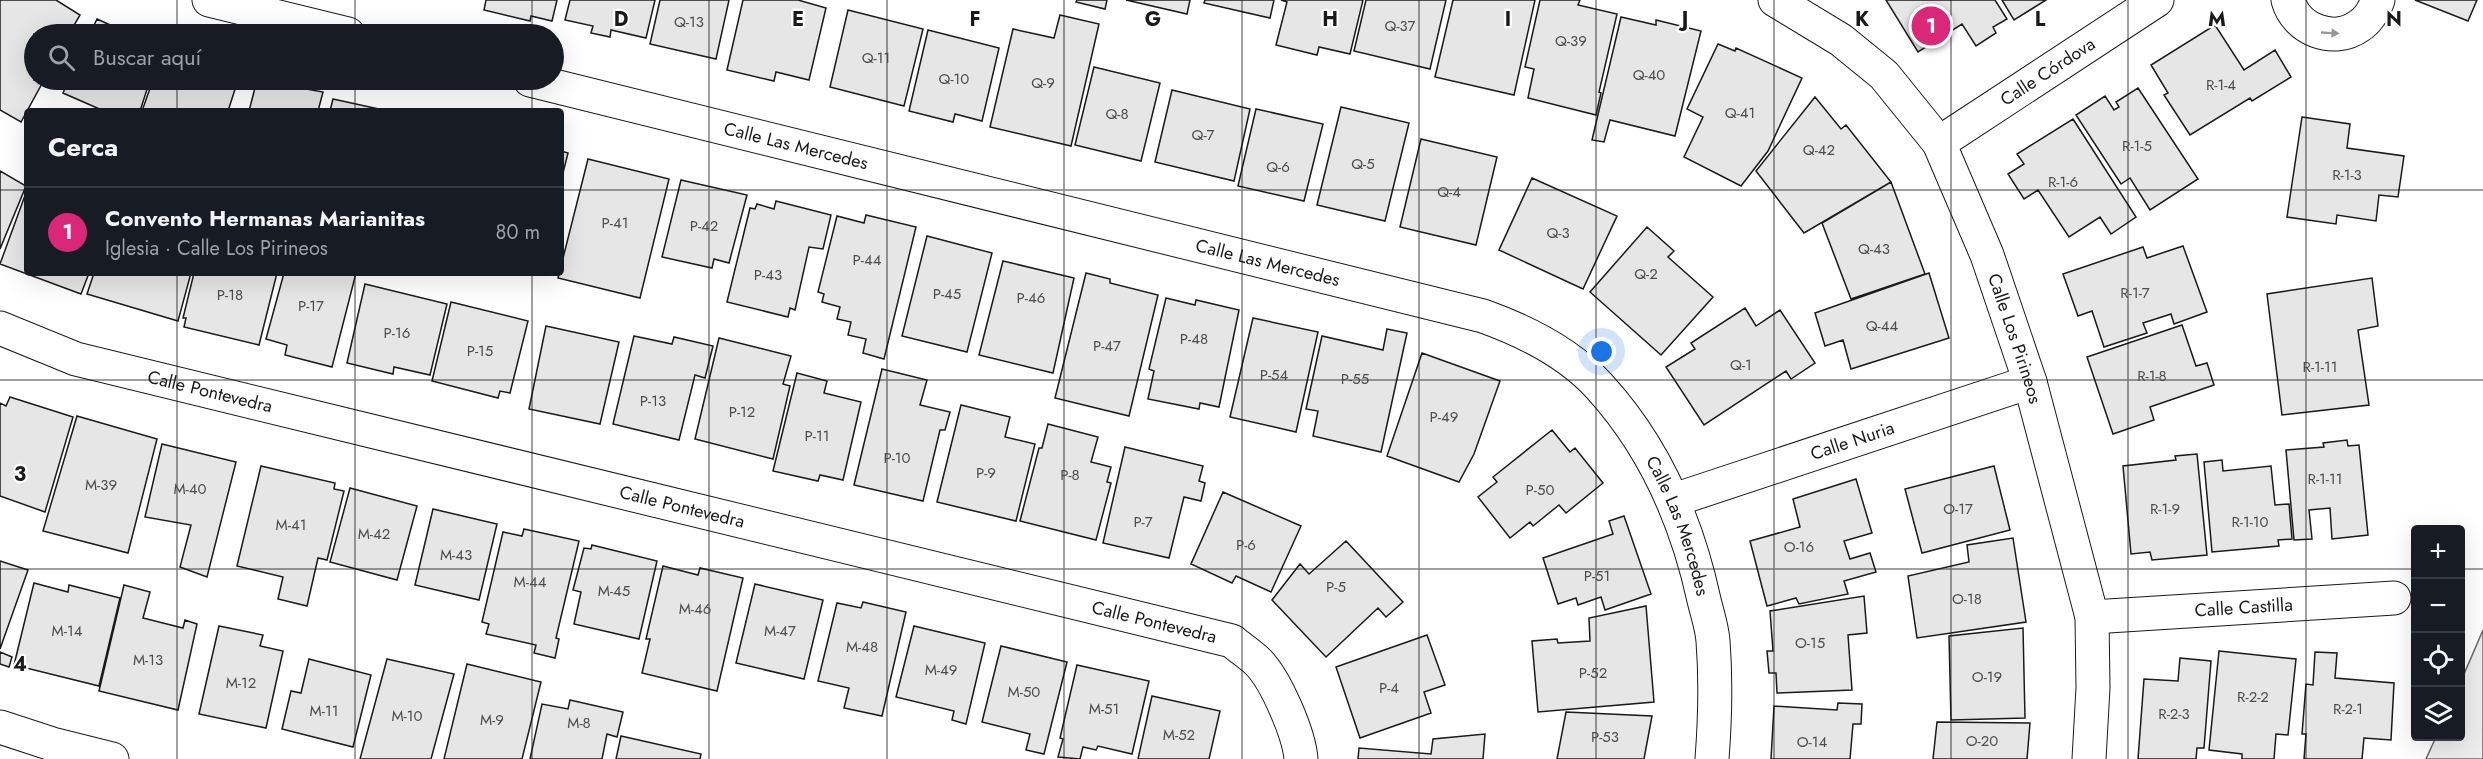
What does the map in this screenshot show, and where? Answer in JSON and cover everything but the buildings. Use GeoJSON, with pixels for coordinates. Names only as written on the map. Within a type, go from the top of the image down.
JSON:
{"type":"FeatureCollection","features":[{"type":"Feature","properties":{"kind":"street"},"geometry":{"type":"LineString","coordinates":[[209,0],[307,24]]}},
{"type":"Feature","properties":{"kind":"street","name":"Calle Los Pirineos"},"geometry":{"type":"LineString","coordinates":[[1775,0],[1841,40],[1884,75],[1939,143],[1987,255],[2030,382],[2091,617],[2093,688],[2089,759]]}},
{"type":"Feature","properties":{"kind":"street","name":"Calle Córdova"},"geometry":{"type":"LineString","coordinates":[[1939,143],[2157,0]]}},
{"type":"Feature","properties":{"kind":"street"},"geometry":{"type":"LineString","coordinates":[[2288,0],[2299,20],[2313,30],[2328,34],[2345,33],[2360,26],[2372,14],[2378,0]]}},
{"type":"Feature","properties":{"kind":"street","name":"Calle Las Mercedes"},"geometry":{"type":"LineString","coordinates":[[564,88],[1449,307],[1503,323],[1556,350],[1599,385],[1645,446],[1674,500],[1698,572],[1713,639],[1715,708],[1712,759]]}},
{"type":"Feature","properties":{"kind":"street","name":"Calle Pontevedra"},"geometry":{"type":"LineString","coordinates":[[0,328],[76,359],[1232,641],[1259,663],[1288,713],[1300,746],[1301,759]]}},
{"type":"Feature","properties":{"kind":"street","name":"Calle Nuria"},"geometry":{"type":"LineString","coordinates":[[1674,500],[2030,382]]}},
{"type":"Feature","properties":{"kind":"street","name":"Calle Castilla"},"geometry":{"type":"LineString","coordinates":[[2091,617],[2394,598]]}},
{"type":"Feature","properties":{"kind":"street"},"geometry":{"type":"LineString","coordinates":[[0,727],[50,752],[112,759]]}},
{"type":"Feature","properties":{"kind":"shaded area"},"geometry":{"type":"Polygon","coordinates":[[[2483,630],[2483,759],[2426,759],[2434,741],[2465,741],[2465,672],[2483,630]]]}},
{"type":"Feature","properties":{"kind":"place","name":"Convento Hermanas Marianitas"},"geometry":{"type":"Point","coordinates":[1931,26]}}]}
